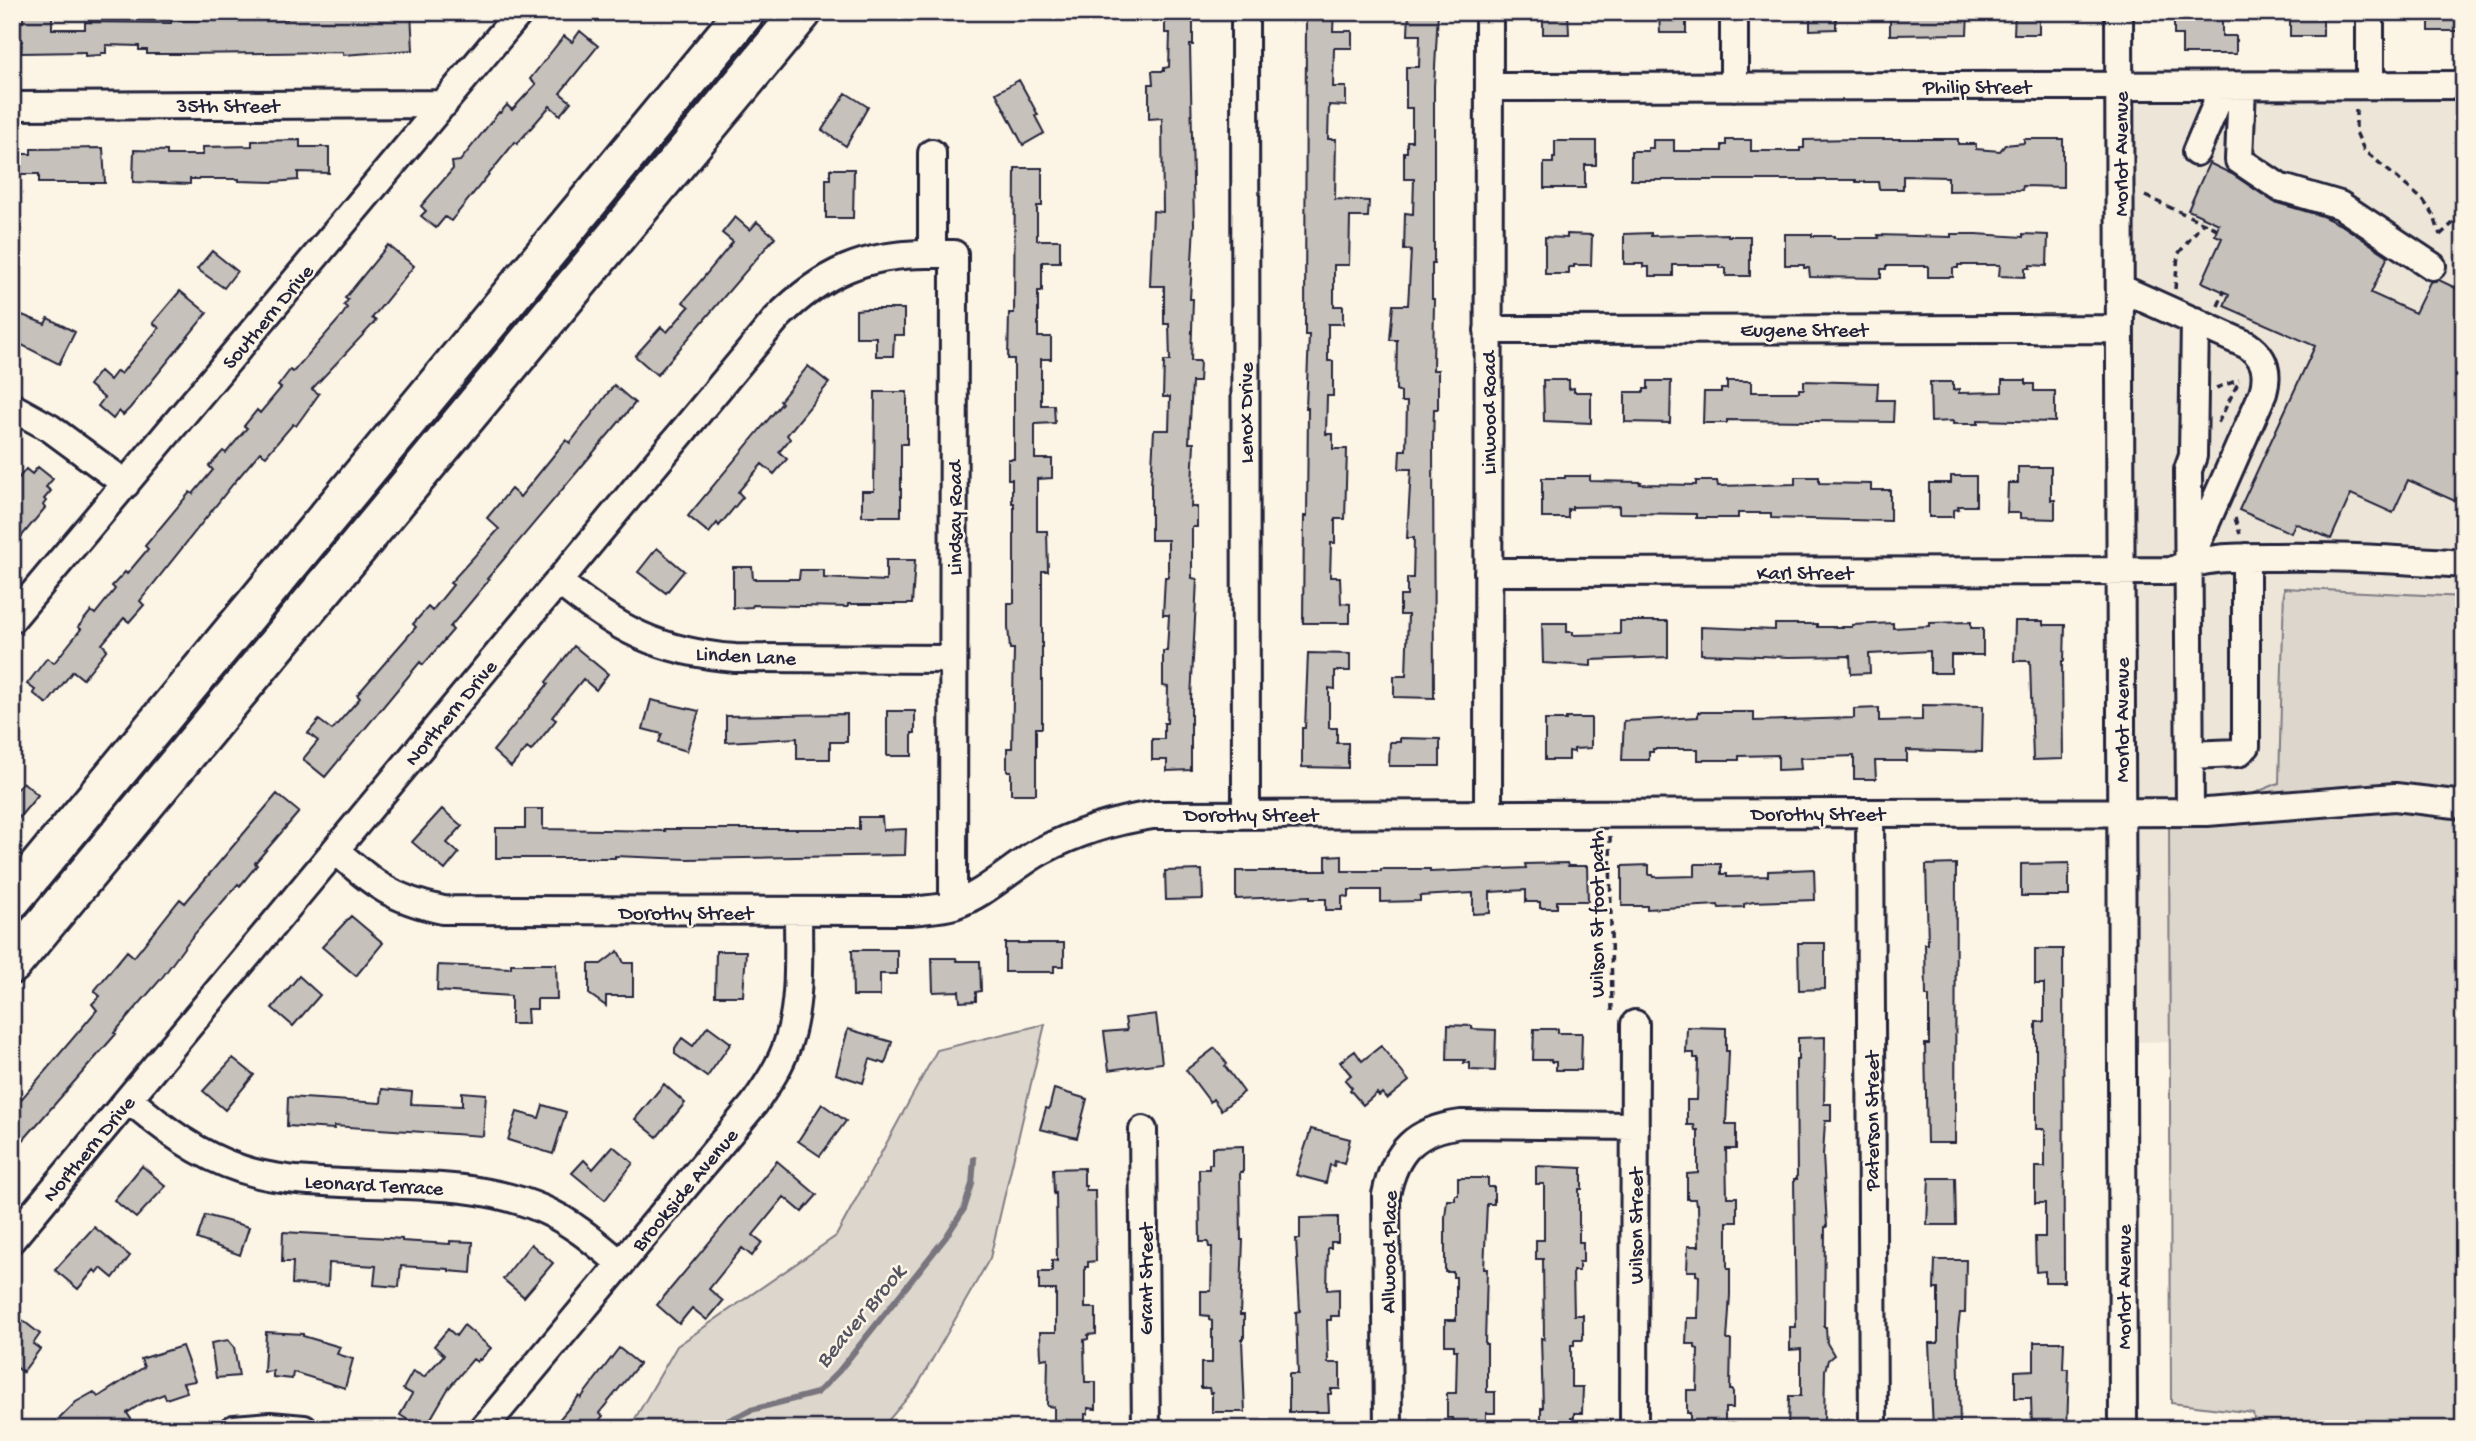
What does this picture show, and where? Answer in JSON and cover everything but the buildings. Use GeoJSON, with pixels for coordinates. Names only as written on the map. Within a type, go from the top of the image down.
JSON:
{"type":"FeatureCollection","features":[{"type":"Feature","properties":{"kind":"highway"},"geometry":{"type":"LineString","coordinates":[[12,899],[745,12]]}},
{"type":"Feature","properties":{"kind":"highway"},"geometry":{"type":"LineString","coordinates":[[12,964],[802,12]]}},
{"type":"Feature","properties":{"kind":"street","name":"Southern Drive"},"geometry":{"type":"LineString","coordinates":[[12,619],[520,12]]}},
{"type":"Feature","properties":{"kind":"street","name":"Lenox Drive"},"geometry":{"type":"LineString","coordinates":[[1245,12],[1246,814]]}},
{"type":"Feature","properties":{"kind":"street","name":"Linwood Road"},"geometry":{"type":"LineString","coordinates":[[1488,813],[1489,12]]}},
{"type":"Feature","properties":{"kind":"street"},"geometry":{"type":"LineString","coordinates":[[1734,12],[1734,87]]}},
{"type":"Feature","properties":{"kind":"street","name":"Morlot Avenue"},"geometry":{"type":"LineString","coordinates":[[2119,12],[2123,1429]]}},
{"type":"Feature","properties":{"kind":"street"},"geometry":{"type":"LineString","coordinates":[[2363,95],[2370,12]]}},
{"type":"Feature","properties":{"kind":"street","name":"Philip Street"},"geometry":{"type":"LineString","coordinates":[[1489,87],[2229,86],[2363,95],[2464,85]]}},
{"type":"Feature","properties":{"kind":"street"},"geometry":{"type":"LineString","coordinates":[[2196,152],[2216,105],[2229,86]]}},
{"type":"Feature","properties":{"kind":"street"},"geometry":{"type":"LineString","coordinates":[[2229,86],[2239,160],[2279,187],[2340,205],[2429,264]]}},
{"type":"Feature","properties":{"kind":"street","name":"35th Street"},"geometry":{"type":"LineString","coordinates":[[12,106],[443,104]]}},
{"type":"Feature","properties":{"kind":"street"},"geometry":{"type":"LineString","coordinates":[[932,153],[932,254]]}},
{"type":"Feature","properties":{"kind":"street","name":"Northern Drive"},"geometry":{"type":"LineString","coordinates":[[12,1239],[777,318],[817,283],[862,262],[887,256],[932,254]]}},
{"type":"Feature","properties":{"kind":"street","name":"Lindsay Road"},"geometry":{"type":"LineString","coordinates":[[932,254],[954,254],[953,905]]}},
{"type":"Feature","properties":{"kind":"street"},"geometry":{"type":"LineString","coordinates":[[2120,288],[2205,316],[2256,351],[2266,368],[2263,393],[2189,563]]}},
{"type":"Feature","properties":{"kind":"street"},"geometry":{"type":"LineString","coordinates":[[2199,812],[2190,755],[2188,470],[2193,456],[2205,316]]}},
{"type":"Feature","properties":{"kind":"street","name":"Eugene Street"},"geometry":{"type":"LineString","coordinates":[[1488,330],[2120,329]]}},
{"type":"Feature","properties":{"kind":"street"},"geometry":{"type":"LineString","coordinates":[[12,407],[50,428],[127,484]]}},
{"type":"Feature","properties":{"kind":"street","name":"Karl Street"},"geometry":{"type":"LineString","coordinates":[[1489,572],[2171,571],[2189,563],[2246,557],[2342,556],[2464,564]]}},
{"type":"Feature","properties":{"kind":"street"},"geometry":{"type":"LineString","coordinates":[[2190,755],[2238,753],[2246,746],[2246,557]]}},
{"type":"Feature","properties":{"kind":"street","name":"Linden Lane"},"geometry":{"type":"LineString","coordinates":[[558,582],[586,605],[622,628],[673,649],[704,656],[735,659],[953,659]]}},
{"type":"Feature","properties":{"kind":"street","name":"Dorothy Street"},"geometry":{"type":"LineString","coordinates":[[335,850],[391,894],[443,911],[911,911],[953,905],[971,897],[1040,852],[1069,837],[1097,826],[1153,815],[2199,812],[2395,797],[2464,805]]}},
{"type":"Feature","properties":{"kind":"street","name":"Paterson Street"},"geometry":{"type":"LineString","coordinates":[[1870,813],[1873,1429]]}},
{"type":"Feature","properties":{"kind":"street","name":"Brookside Avenue"},"geometry":{"type":"LineString","coordinates":[[483,1429],[754,1104],[773,1076],[788,1043],[796,1010],[798,912]]}},
{"type":"Feature","properties":{"kind":"street","name":"Wilson Street"},"geometry":{"type":"LineString","coordinates":[[1623,1019],[1635,1126],[1634,1429]]}},
{"type":"Feature","properties":{"kind":"street","name":"Leonard Terrace"},"geometry":{"type":"LineString","coordinates":[[129,1099],[184,1142],[240,1169],[300,1181],[488,1192],[516,1199],[569,1223],[621,1264]]}},
{"type":"Feature","properties":{"kind":"street","name":"Allwood Place"},"geometry":{"type":"LineString","coordinates":[[1388,1429],[1386,1195],[1390,1174],[1399,1157],[1424,1133],[1443,1126],[1635,1126]]}},
{"type":"Feature","properties":{"kind":"street","name":"Grant Street"},"geometry":{"type":"LineString","coordinates":[[1143,1130],[1146,1429]]}},
{"type":"Feature","properties":{"kind":"street"},"geometry":{"type":"LineString","coordinates":[[234,1429],[270,1426],[304,1429]]}},
{"type":"Feature","properties":{"kind":"path"},"geometry":{"type":"LineString","coordinates":[[2363,95],[2356,132],[2364,150],[2423,201],[2434,216],[2440,235]]}},
{"type":"Feature","properties":{"kind":"path"},"geometry":{"type":"LineString","coordinates":[[2145,196],[2217,229]]}},
{"type":"Feature","properties":{"kind":"path"},"geometry":{"type":"LineString","coordinates":[[2429,264],[2440,235],[2464,213]]}},
{"type":"Feature","properties":{"kind":"path"},"geometry":{"type":"LineString","coordinates":[[2175,294],[2178,254],[2203,223]]}},
{"type":"Feature","properties":{"kind":"path"},"geometry":{"type":"LineString","coordinates":[[2205,316],[2224,292]]}},
{"type":"Feature","properties":{"kind":"path"},"geometry":{"type":"LineString","coordinates":[[2216,426],[2239,380]]}},
{"type":"Feature","properties":{"kind":"path","name":"Wilson St foot path"},"geometry":{"type":"LineString","coordinates":[[1611,813],[1623,1019]]}},
{"type":"Feature","properties":{"kind":"shaded area"},"geometry":{"type":"Polygon","coordinates":[[[2464,85],[2464,1037],[2122,1042],[2119,86],[2464,85]]]}},
{"type":"Feature","properties":{"kind":"shaded area"},"geometry":{"type":"Polygon","coordinates":[[[2284,588],[2464,597],[2464,1429],[2256,1429],[2253,1413],[2171,1403],[2169,812],[2208,812],[2279,783],[2284,588]]]}},
{"type":"Feature","properties":{"kind":"shaded area"},"geometry":{"type":"Polygon","coordinates":[[[1045,1024],[990,1258],[916,1388],[881,1429],[629,1429],[677,1346],[836,1236],[937,1050],[1045,1024]]]}},
{"type":"Feature","properties":{"kind":"waterway","name":"Beaver Brook"},"geometry":{"type":"LineString","coordinates":[[710,1429],[751,1410],[817,1393],[839,1371],[946,1237],[964,1209],[972,1184],[974,1159]]}}]}
